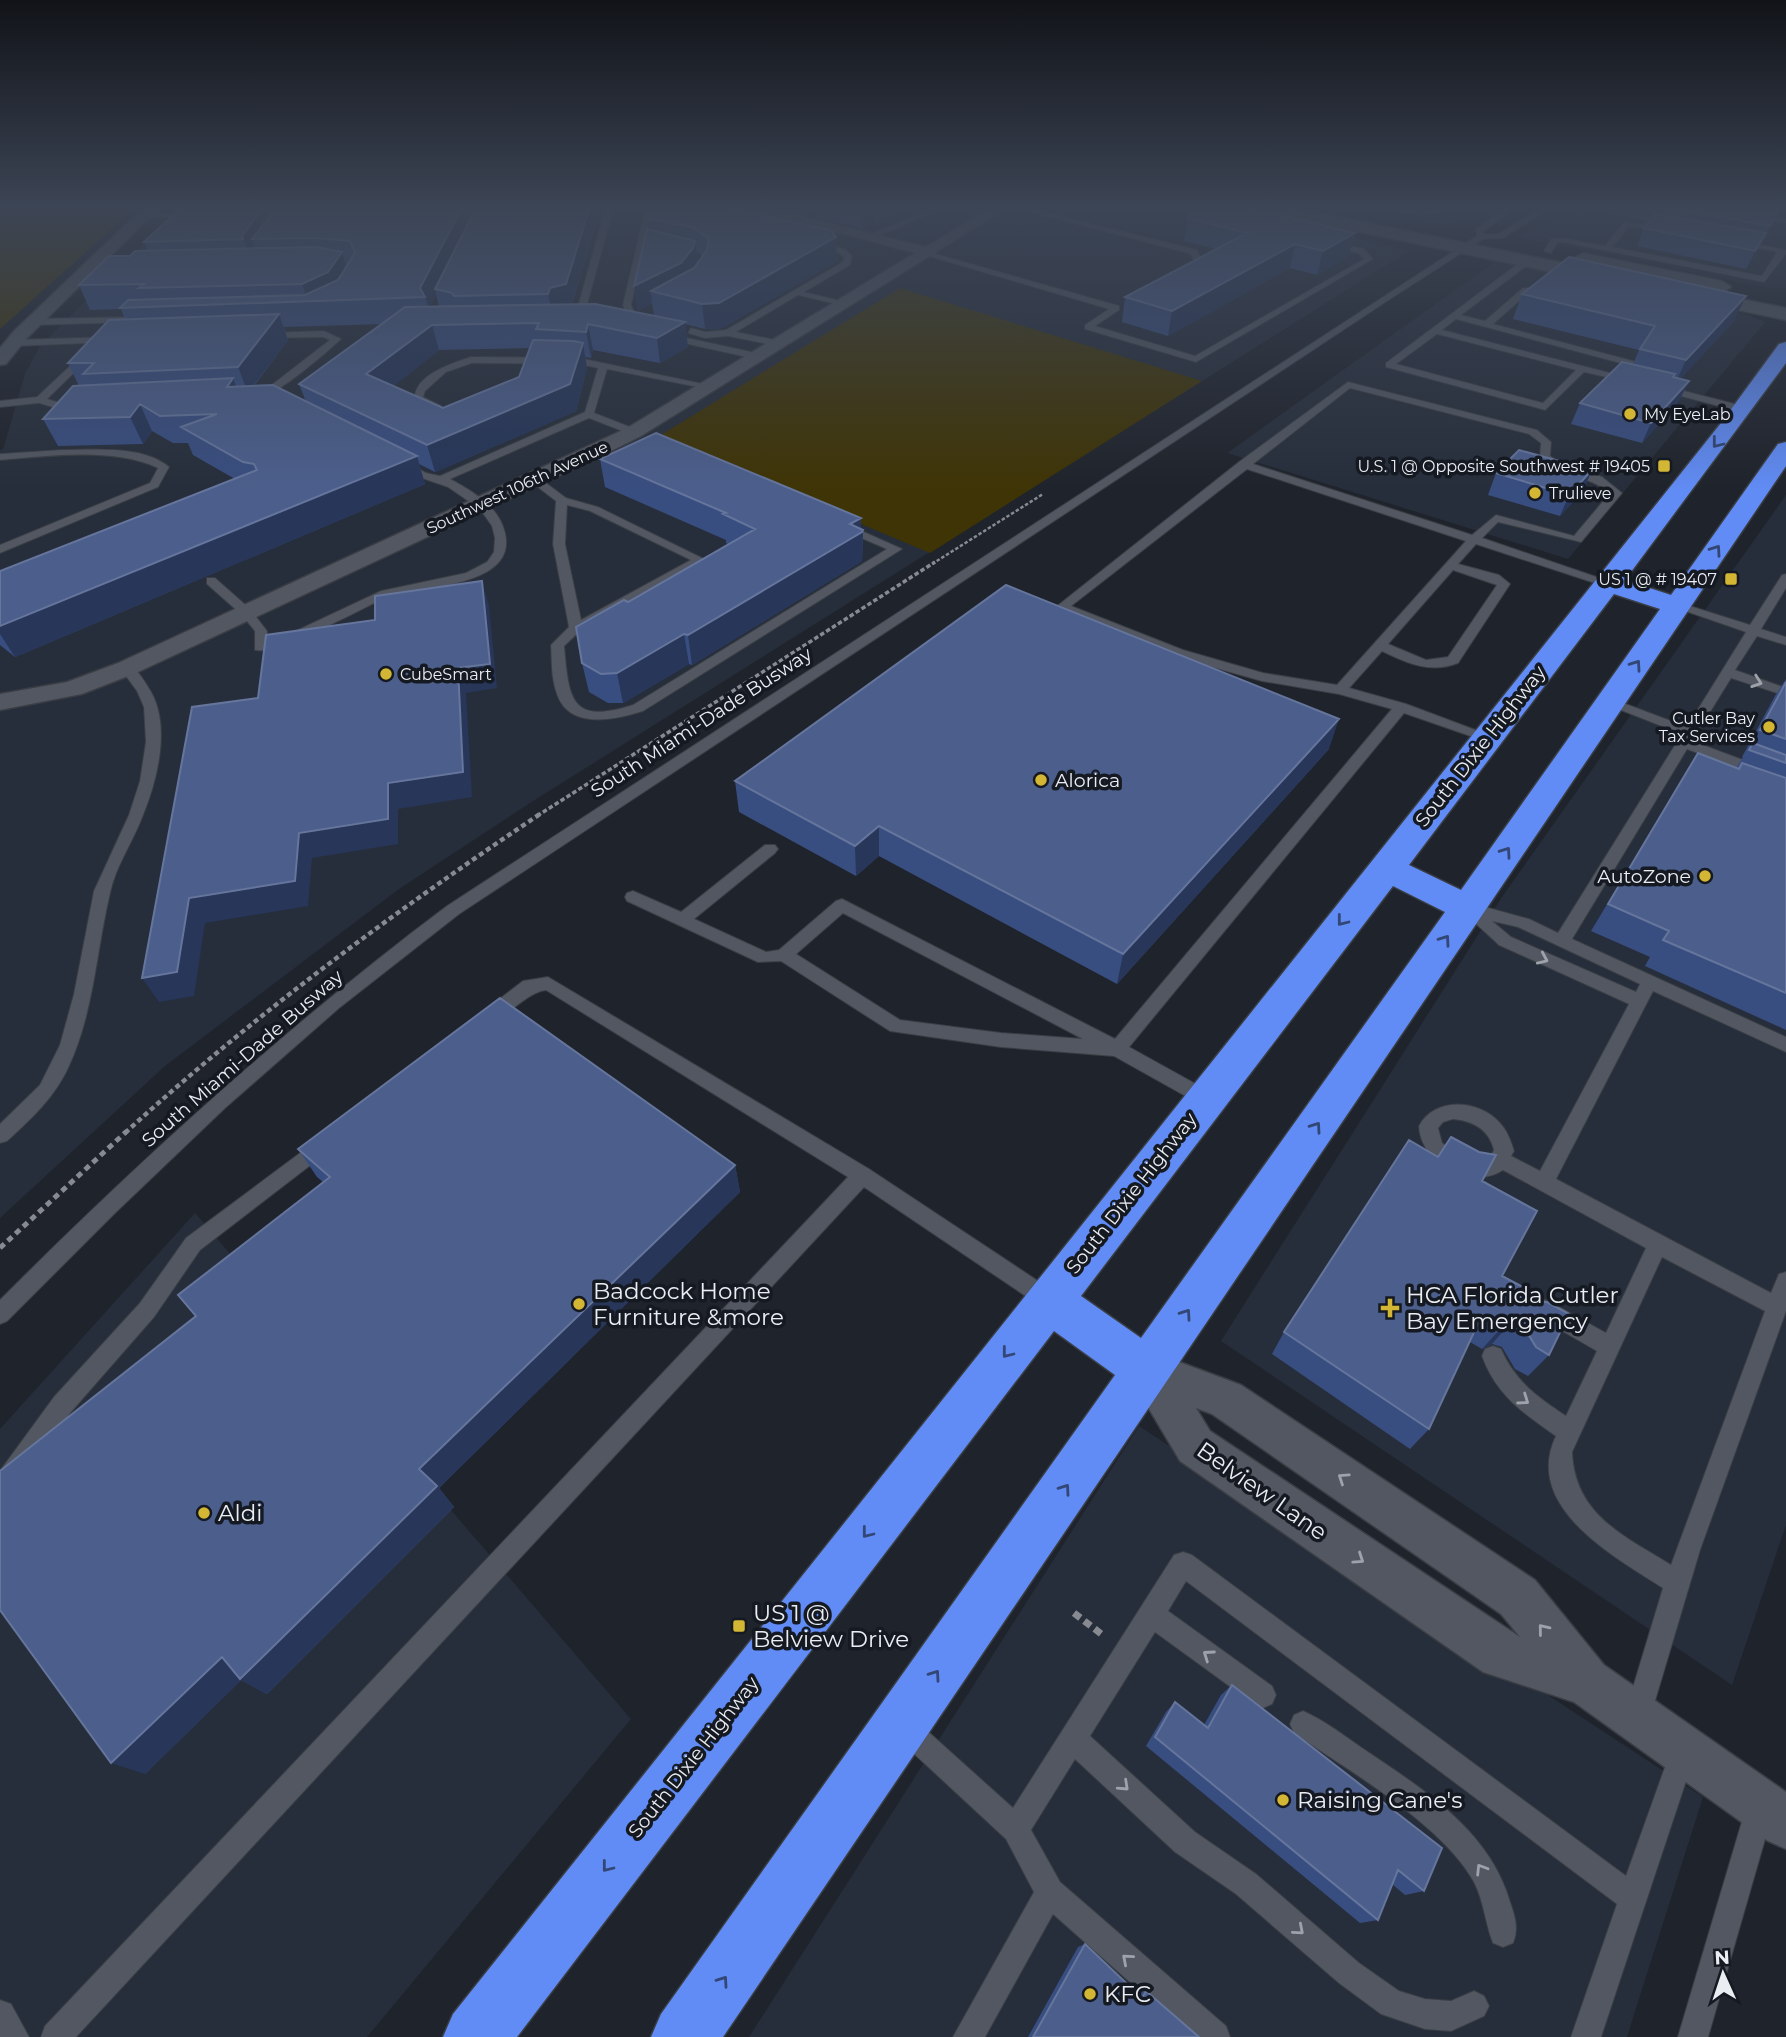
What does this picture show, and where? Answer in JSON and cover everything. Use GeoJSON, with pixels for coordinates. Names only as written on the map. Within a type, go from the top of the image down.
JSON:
{"type":"FeatureCollection","features":[{"type":"Feature","properties":{"kind":"highway","name":"South Dixie Highway"},"geometry":{"type":"LineString","coordinates":[[476,2037],[1384,867],[1608,583],[1786,348]]}},
{"type":"Feature","properties":{"kind":"highway"},"geometry":{"type":"LineString","coordinates":[[684,2037],[1786,449]]}},
{"type":"Feature","properties":{"kind":"highway"},"geometry":{"type":"LineString","coordinates":[[1608,583],[1677,606]]}},
{"type":"Feature","properties":{"kind":"highway"},"geometry":{"type":"LineString","coordinates":[[1384,867],[1467,908]]}},
{"type":"Feature","properties":{"kind":"highway"},"geometry":{"type":"LineString","coordinates":[[1049,1300],[1147,1370]]}},
{"type":"Feature","properties":{"kind":"street"},"geometry":{"type":"LineString","coordinates":[[0,360],[33,322],[57,301]]}},
{"type":"Feature","properties":{"kind":"street","name":"Southwest 106th Avenue"},"geometry":{"type":"LineString","coordinates":[[0,702],[74,689],[127,668],[534,479],[635,435],[776,343],[847,301]]}},
{"type":"Feature","properties":{"kind":"street"},"geometry":{"type":"LineString","coordinates":[[1731,301],[1786,314]]}},
{"type":"Feature","properties":{"kind":"street","name":"Belview Lane"},"geometry":{"type":"LineString","coordinates":[[1147,1370],[1195,1446],[1500,1655],[1587,1682]]}},
{"type":"Feature","properties":{"kind":"street","name":"Belview Lane"},"geometry":{"type":"LineString","coordinates":[[1147,1370],[1226,1399],[1518,1597],[1587,1682],[1773,1814]]}},
{"type":"Feature","properties":{"kind":"lane"},"geometry":{"type":"LineString","coordinates":[[584,301],[581,312],[558,321],[586,324]]}},
{"type":"Feature","properties":{"kind":"lane"},"geometry":{"type":"LineString","coordinates":[[628,301],[627,305],[635,318],[659,323]]}},
{"type":"Feature","properties":{"kind":"lane"},"geometry":{"type":"LineString","coordinates":[[728,333],[781,301]]}},
{"type":"Feature","properties":{"kind":"lane"},"geometry":{"type":"LineString","coordinates":[[831,301],[842,304]]}},
{"type":"Feature","properties":{"kind":"lane"},"geometry":{"type":"LineString","coordinates":[[1092,301],[1116,308]]}},
{"type":"Feature","properties":{"kind":"lane"},"geometry":{"type":"LineString","coordinates":[[1128,302],[1088,327],[1196,359],[1296,301]]}},
{"type":"Feature","properties":{"kind":"lane","name":"South Miami-Dade Busway"},"geometry":{"type":"LineString","coordinates":[[0,1314],[243,1078],[345,992],[431,926],[571,830],[1383,301]]}},
{"type":"Feature","properties":{"kind":"lane"},"geometry":{"type":"LineString","coordinates":[[1474,301],[1389,365],[1545,407],[1583,368]]}},
{"type":"Feature","properties":{"kind":"lane"},"geometry":{"type":"LineString","coordinates":[[1485,344],[1494,327],[1519,301]]}},
{"type":"Feature","properties":{"kind":"lane"},"geometry":{"type":"LineString","coordinates":[[635,318],[654,308]]}},
{"type":"Feature","properties":{"kind":"lane"},"geometry":{"type":"LineString","coordinates":[[1454,316],[1630,363],[1617,377]]}},
{"type":"Feature","properties":{"kind":"lane"},"geometry":{"type":"LineString","coordinates":[[33,322],[144,319]]}},
{"type":"Feature","properties":{"kind":"lane"},"geometry":{"type":"LineString","coordinates":[[670,326],[705,334],[728,333],[776,343]]}},
{"type":"Feature","properties":{"kind":"lane"},"geometry":{"type":"LineString","coordinates":[[1435,331],[1641,383]]}},
{"type":"Feature","properties":{"kind":"lane"},"geometry":{"type":"LineString","coordinates":[[243,400],[272,389],[336,339],[324,334],[248,335]]}},
{"type":"Feature","properties":{"kind":"lane"},"geometry":{"type":"LineString","coordinates":[[652,334],[756,356]]}},
{"type":"Feature","properties":{"kind":"lane"},"geometry":{"type":"LineString","coordinates":[[13,343],[128,339]]}},
{"type":"Feature","properties":{"kind":"lane"},"geometry":{"type":"LineString","coordinates":[[40,400],[102,340]]}},
{"type":"Feature","properties":{"kind":"lane"},"geometry":{"type":"LineString","coordinates":[[453,412],[418,398],[420,390],[443,370],[471,360],[604,365],[708,386]]}},
{"type":"Feature","properties":{"kind":"lane"},"geometry":{"type":"LineString","coordinates":[[589,414],[604,365]]}},
{"type":"Feature","properties":{"kind":"lane"},"geometry":{"type":"LineString","coordinates":[[1340,690],[1450,565],[1496,518],[1577,540],[1616,493],[1604,480],[1554,465],[1545,457],[1546,442],[1533,432],[1348,385],[1062,607],[1178,653],[1262,677],[1340,690],[1401,707],[1487,737]]}},
{"type":"Feature","properties":{"kind":"lane"},"geometry":{"type":"LineString","coordinates":[[1653,386],[1742,409]]}},
{"type":"Feature","properties":{"kind":"lane"},"geometry":{"type":"LineString","coordinates":[[0,404],[40,400],[66,408],[92,407]]}},
{"type":"Feature","properties":{"kind":"lane"},"geometry":{"type":"LineString","coordinates":[[441,479],[589,414],[635,435]]}},
{"type":"Feature","properties":{"kind":"lane"},"geometry":{"type":"LineString","coordinates":[[0,457],[124,455],[156,461],[164,467],[154,485],[0,549]]}},
{"type":"Feature","properties":{"kind":"lane"},"geometry":{"type":"LineString","coordinates":[[211,580],[246,612],[261,631],[260,647],[303,634],[385,594],[457,581],[483,571],[497,558],[501,545],[484,502],[441,479],[424,475],[389,457]]}},
{"type":"Feature","properties":{"kind":"lane"},"geometry":{"type":"LineString","coordinates":[[1243,464],[1608,583]]}},
{"type":"Feature","properties":{"kind":"lane"},"geometry":{"type":"LineString","coordinates":[[534,479],[562,500],[594,509],[700,560],[576,628],[557,645],[566,702],[574,709],[589,714],[624,713],[638,708],[896,549],[832,522]]}},
{"type":"Feature","properties":{"kind":"lane"},"geometry":{"type":"LineString","coordinates":[[562,500],[559,544],[576,628]]}},
{"type":"Feature","properties":{"kind":"lane"},"geometry":{"type":"LineString","coordinates":[[1380,645],[1426,664],[1441,666],[1453,660],[1504,584],[1495,578],[1450,565]]}},
{"type":"Feature","properties":{"kind":"lane"},"geometry":{"type":"LineString","coordinates":[[1561,942],[1786,578]]}},
{"type":"Feature","properties":{"kind":"lane"},"geometry":{"type":"LineString","coordinates":[[1677,606],[1786,641]]}},
{"type":"Feature","properties":{"kind":"lane"},"geometry":{"type":"LineString","coordinates":[[0,1135],[37,1102],[65,1055],[76,1020],[102,891],[116,850],[130,829],[144,791],[151,754],[152,715],[147,695],[127,668]]}},
{"type":"Feature","properties":{"kind":"lane"},"geometry":{"type":"LineString","coordinates":[[1727,672],[1786,692]]}},
{"type":"Feature","properties":{"kind":"lane"},"geometry":{"type":"LineString","coordinates":[[1610,703],[1680,752],[1786,796]]}},
{"type":"Feature","properties":{"kind":"lane"},"geometry":{"type":"LineString","coordinates":[[1117,1049],[1401,707]]}},
{"type":"Feature","properties":{"kind":"lane"},"geometry":{"type":"LineString","coordinates":[[1680,752],[1786,781]]}},
{"type":"Feature","properties":{"kind":"lane"},"geometry":{"type":"LineString","coordinates":[[682,920],[771,849]]}},
{"type":"Feature","properties":{"kind":"lane"},"geometry":{"type":"LineString","coordinates":[[634,897],[764,958],[784,955],[842,905],[1205,1098]]}},
{"type":"Feature","properties":{"kind":"lane"},"geometry":{"type":"LineString","coordinates":[[1467,908],[1524,923],[1786,1045]]}},
{"type":"Feature","properties":{"kind":"lane"},"geometry":{"type":"LineString","coordinates":[[1467,908],[1505,942],[1639,1001]]}},
{"type":"Feature","properties":{"kind":"lane"},"geometry":{"type":"LineString","coordinates":[[784,955],[896,1026],[1001,1040],[1117,1049]]}},
{"type":"Feature","properties":{"kind":"lane"},"geometry":{"type":"LineString","coordinates":[[475,1028],[529,986],[548,983],[862,1175],[1049,1300]]}},
{"type":"Feature","properties":{"kind":"lane"},"geometry":{"type":"LineString","coordinates":[[1544,1183],[1649,983]]}},
{"type":"Feature","properties":{"kind":"lane"},"geometry":{"type":"LineString","coordinates":[[0,1491],[62,1405],[147,1310],[193,1244],[334,1136]]}},
{"type":"Feature","properties":{"kind":"lane"},"geometry":{"type":"LineString","coordinates":[[1502,1160],[1777,1307]]}},
{"type":"Feature","properties":{"kind":"lane"},"geometry":{"type":"LineString","coordinates":[[56,2037],[862,1175]]}},
{"type":"Feature","properties":{"kind":"lane"},"geometry":{"type":"LineString","coordinates":[[1658,1244],[1561,1451],[1559,1469],[1565,1490],[1578,1511],[1598,1530],[1678,1583]]}},
{"type":"Feature","properties":{"kind":"lane"},"geometry":{"type":"LineString","coordinates":[[1637,1717],[1652,1658],[1786,1281]]}},
{"type":"Feature","properties":{"kind":"lane"},"geometry":{"type":"LineString","coordinates":[[1527,1309],[1555,1314],[1609,1346]]}},
{"type":"Feature","properties":{"kind":"lane"},"geometry":{"type":"LineString","coordinates":[[1493,1356],[1498,1375],[1512,1392],[1570,1432]]}},
{"type":"Feature","properties":{"kind":"lane"},"geometry":{"type":"LineString","coordinates":[[1016,1829],[1183,1564],[1632,1898]]}},
{"type":"Feature","properties":{"kind":"lane"},"geometry":{"type":"LineString","coordinates":[[1152,1615],[1263,1695]]}},
{"type":"Feature","properties":{"kind":"lane"},"geometry":{"type":"LineString","coordinates":[[901,1724],[1016,1829],[1051,1892],[1215,2037]]}},
{"type":"Feature","properties":{"kind":"lane"},"geometry":{"type":"LineString","coordinates":[[1303,1724],[1429,1814],[1456,1838],[1481,1866],[1496,1899],[1503,1933]]}},
{"type":"Feature","properties":{"kind":"lane"},"geometry":{"type":"LineString","coordinates":[[1074,1740],[1185,1842],[1247,1884],[1349,1973],[1391,2004],[1425,2014],[1451,2016],[1474,2006]]}},
{"type":"Feature","properties":{"kind":"lane"},"geometry":{"type":"LineString","coordinates":[[1586,2037],[1683,1751]]}},
{"type":"Feature","properties":{"kind":"lane"},"geometry":{"type":"LineString","coordinates":[[1693,2037],[1773,1814]]}},
{"type":"Feature","properties":{"kind":"lane"},"geometry":{"type":"LineString","coordinates":[[968,2037],[1051,1892]]}},
{"type":"Feature","properties":{"kind":"lane"},"geometry":{"type":"LineString","coordinates":[[0,2015],[13,2037]]}},
{"type":"Feature","properties":{"kind":"path"},"geometry":{"type":"LineString","coordinates":[[1074,1613],[1109,1640]]}},
{"type":"Feature","properties":{"kind":"shaded area"},"geometry":{"type":"Polygon","coordinates":[[[0,301],[31,301],[0,329],[0,301]]]}},
{"type":"Feature","properties":{"kind":"shaded area"},"geometry":{"type":"Polygon","coordinates":[[[86,301],[1329,301],[530,803],[399,889],[165,1066],[0,1218],[0,450],[3,449],[25,374],[40,346],[86,301]]]}},
{"type":"Feature","properties":{"kind":"shaded area"},"geometry":{"type":"Polygon","coordinates":[[[879,301],[942,301],[1202,381],[930,553],[656,438],[879,301]]]}},
{"type":"Feature","properties":{"kind":"shaded area"},"geometry":{"type":"Polygon","coordinates":[[[1440,301],[1683,301],[1748,315],[1765,322],[1568,559],[1227,453],[1440,301]]]}},
{"type":"Feature","properties":{"kind":"shaded area"},"geometry":{"type":"Polygon","coordinates":[[[1786,495],[1786,1525],[1732,1685],[1221,1341],[1502,897],[1786,495]]]}},
{"type":"Feature","properties":{"kind":"shaded area"},"geometry":{"type":"Polygon","coordinates":[[[195,1213],[631,1719],[367,2037],[0,2037],[0,1429],[195,1213]]]}},
{"type":"Feature","properties":{"kind":"shaded area"},"geometry":{"type":"Polygon","coordinates":[[[1139,1426],[1703,1797],[1627,2037],[749,2037],[1139,1426]]]}},
{"type":"Feature","properties":{"kind":"building"},"geometry":{"type":"Polygon","coordinates":[[[127,301],[312,301],[120,308],[127,301]]]}},
{"type":"Feature","properties":{"kind":"building"},"geometry":{"type":"Polygon","coordinates":[[[690,301],[722,301],[719,303],[702,304],[690,301]]]}},
{"type":"Feature","properties":{"kind":"building"},"geometry":{"type":"Polygon","coordinates":[[[1139,301],[1190,301],[1172,311],[1139,301]]]}},
{"type":"Feature","properties":{"kind":"building"},"geometry":{"type":"Polygon","coordinates":[[[1551,301],[1741,301],[1686,360],[1640,349],[1655,326],[1551,301]]]}},
{"type":"Feature","properties":{"kind":"building"},"geometry":{"type":"Polygon","coordinates":[[[595,304],[685,322],[657,338],[588,324],[586,332],[536,329],[539,323],[432,325],[366,374],[443,408],[519,377],[533,340],[583,343],[570,384],[427,445],[299,384],[405,307],[595,304]]]}},
{"type":"Feature","properties":{"kind":"building"},"geometry":{"type":"Polygon","coordinates":[[[279,314],[238,367],[83,374],[94,363],[68,363],[109,320],[279,314]]]}},
{"type":"Feature","properties":{"kind":"building"},"geometry":{"type":"Polygon","coordinates":[[[1622,362],[1675,374],[1673,377],[1689,381],[1651,423],[1580,403],[1622,362]]]}},
{"type":"Feature","properties":{"kind":"building"},"geometry":{"type":"Polygon","coordinates":[[[233,378],[227,387],[273,385],[417,456],[0,626],[0,571],[257,470],[254,464],[243,462],[181,427],[217,414],[160,416],[140,404],[130,417],[43,419],[73,386],[233,378]]]}},
{"type":"Feature","properties":{"kind":"building"},"geometry":{"type":"Polygon","coordinates":[[[656,433],[861,518],[850,524],[863,530],[688,635],[684,634],[617,673],[601,674],[582,663],[576,627],[624,600],[628,602],[755,529],[723,514],[726,513],[600,459],[656,433]]]}},
{"type":"Feature","properties":{"kind":"building"},"geometry":{"type":"Polygon","coordinates":[[[1519,450],[1592,470],[1569,495],[1496,473],[1519,450]]]}},
{"type":"Feature","properties":{"kind":"building"},"geometry":{"type":"Polygon","coordinates":[[[482,581],[490,664],[458,668],[463,772],[388,783],[388,819],[299,833],[295,881],[189,898],[177,972],[142,978],[192,707],[258,698],[266,635],[375,620],[375,596],[482,581]]]}},
{"type":"Feature","properties":{"kind":"building","name":"Alorica"},"geometry":{"type":"Polygon","coordinates":[[[1006,585],[1339,719],[1123,954],[879,826],[855,846],[735,781],[1006,585]]]}},
{"type":"Feature","properties":{"kind":"building"},"geometry":{"type":"Polygon","coordinates":[[[1786,682],[1786,739],[1760,730],[1786,682]]]}},
{"type":"Feature","properties":{"kind":"building"},"geometry":{"type":"Polygon","coordinates":[[[1753,743],[1786,755],[1786,763],[1749,750],[1753,743]]]}},
{"type":"Feature","properties":{"kind":"building","name":"AutoZone"},"geometry":{"type":"Polygon","coordinates":[[[1698,753],[1739,769],[1742,763],[1786,778],[1786,993],[1663,940],[1669,931],[1608,904],[1698,753]]]}},
{"type":"Feature","properties":{"kind":"building"},"geometry":{"type":"Polygon","coordinates":[[[500,998],[735,1165],[419,1469],[437,1486],[240,1679],[222,1657],[111,1763],[0,1610],[0,1471],[196,1316],[178,1295],[330,1177],[298,1149],[500,998]]]}},
{"type":"Feature","properties":{"kind":"building","name":"HCA Florida Cutler Bay Emergency"},"geometry":{"type":"Polygon","coordinates":[[[1451,1137],[1479,1152],[1496,1155],[1482,1181],[1537,1211],[1502,1276],[1521,1286],[1518,1293],[1524,1302],[1547,1302],[1569,1314],[1549,1355],[1536,1347],[1522,1324],[1512,1321],[1502,1327],[1482,1315],[1429,1429],[1284,1332],[1409,1140],[1438,1157],[1451,1137]]]}},
{"type":"Feature","properties":{"kind":"building","name":"Raising Cane's"},"geometry":{"type":"Polygon","coordinates":[[[1232,1685],[1442,1848],[1424,1891],[1398,1870],[1378,1920],[1155,1737],[1175,1702],[1208,1728],[1232,1685]]]}},
{"type":"Feature","properties":{"kind":"building","name":"KFC"},"geometry":{"type":"Polygon","coordinates":[[[1085,1944],[1142,1998],[1146,1991],[1199,2037],[1033,2037],[1085,1944]]]}},
{"type":"Feature","properties":{"kind":"place","name":"My EyeLab"},"geometry":{"type":"Point","coordinates":[1630,414]}},
{"type":"Feature","properties":{"kind":"place","name":"U.S. 1 @ Opposite Southwest # 19405"},"geometry":{"type":"Point","coordinates":[1664,466]}},
{"type":"Feature","properties":{"kind":"place","name":"Trulieve"},"geometry":{"type":"Point","coordinates":[1535,493]}},
{"type":"Feature","properties":{"kind":"place","name":"US 1 @ # 19407"},"geometry":{"type":"Point","coordinates":[1731,579]}},
{"type":"Feature","properties":{"kind":"place","name":"CubeSmart"},"geometry":{"type":"Point","coordinates":[386,674]}},
{"type":"Feature","properties":{"kind":"place","name":"Cutler Bay Tax Services"},"geometry":{"type":"Point","coordinates":[1769,727]}},
{"type":"Feature","properties":{"kind":"place","name":"Alorica"},"geometry":{"type":"Point","coordinates":[1041,780]}},
{"type":"Feature","properties":{"kind":"place","name":"AutoZone"},"geometry":{"type":"Point","coordinates":[1705,876]}},
{"type":"Feature","properties":{"kind":"place","name":"Badcock Home Furniture &more"},"geometry":{"type":"Point","coordinates":[579,1304]}},
{"type":"Feature","properties":{"kind":"place","name":"HCA Florida Cutler Bay Emergency"},"geometry":{"type":"Point","coordinates":[1390,1308]}},
{"type":"Feature","properties":{"kind":"place","name":"Aldi"},"geometry":{"type":"Point","coordinates":[204,1513]}},
{"type":"Feature","properties":{"kind":"place","name":"US 1 @ Belview Drive"},"geometry":{"type":"Point","coordinates":[739,1626]}},
{"type":"Feature","properties":{"kind":"place","name":"Raising Cane's"},"geometry":{"type":"Point","coordinates":[1283,1800]}},
{"type":"Feature","properties":{"kind":"place","name":"KFC"},"geometry":{"type":"Point","coordinates":[1090,1994]}}]}
